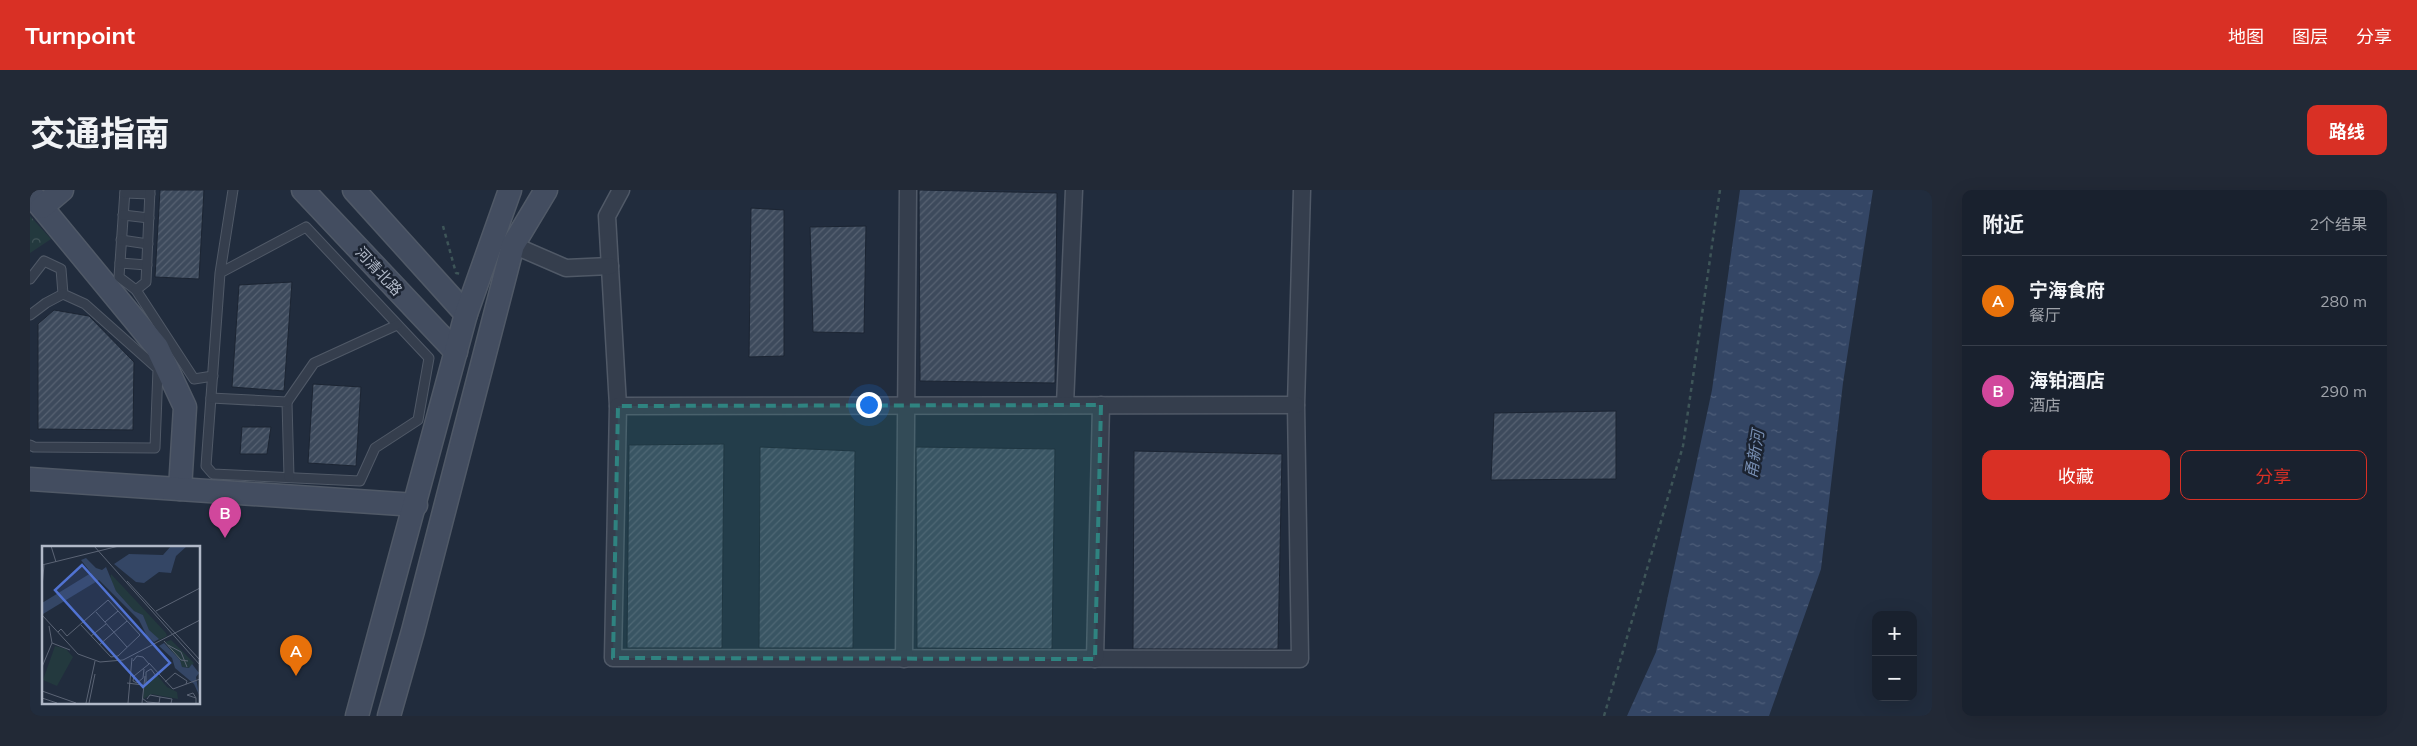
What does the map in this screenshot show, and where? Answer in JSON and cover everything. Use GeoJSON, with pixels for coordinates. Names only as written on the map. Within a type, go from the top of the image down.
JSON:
{"type":"FeatureCollection","features":[{"type":"Feature","properties":{"kind":"main road"},"geometry":{"type":"LineString","coordinates":[[62,190],[36,200],[157,347],[164,370],[185,408],[180,489]]}},
{"type":"Feature","properties":{"kind":"main road","name":"河清北路"},"geometry":{"type":"LineString","coordinates":[[302,190],[456,352]]}},
{"type":"Feature","properties":{"kind":"main road"},"geometry":{"type":"LineString","coordinates":[[354,190],[466,314]]}},
{"type":"Feature","properties":{"kind":"main road"},"geometry":{"type":"LineString","coordinates":[[356,716],[416,505],[466,314],[510,190]]}},
{"type":"Feature","properties":{"kind":"main road"},"geometry":{"type":"LineString","coordinates":[[389,716],[414,631],[514,245],[546,190]]}},
{"type":"Feature","properties":{"kind":"main road"},"geometry":{"type":"LineString","coordinates":[[30,479],[416,505]]}},
{"type":"Feature","properties":{"kind":"street"},"geometry":{"type":"LineString","coordinates":[[621,190],[607,216],[618,406],[613,658],[1300,660],[1296,405],[1302,190]]}},
{"type":"Feature","properties":{"kind":"street"},"geometry":{"type":"LineString","coordinates":[[904,659],[908,190]]}},
{"type":"Feature","properties":{"kind":"street"},"geometry":{"type":"LineString","coordinates":[[1065,405],[1074,190]]}},
{"type":"Feature","properties":{"kind":"street"},"geometry":{"type":"LineString","coordinates":[[514,245],[566,268],[610,266]]}},
{"type":"Feature","properties":{"kind":"street"},"geometry":{"type":"LineString","coordinates":[[1095,659],[1101,405]]}},
{"type":"Feature","properties":{"kind":"street"},"geometry":{"type":"LineString","coordinates":[[618,406],[1296,405]]}},
{"type":"Feature","properties":{"kind":"lane"},"geometry":{"type":"LineString","coordinates":[[220,273],[306,227],[428,358],[418,420],[375,448],[360,480],[213,474],[206,466],[220,273],[234,190]]}},
{"type":"Feature","properties":{"kind":"lane"},"geometry":{"type":"LineString","coordinates":[[136,290],[146,282],[150,192],[125,191],[119,277],[136,290],[194,379]]}},
{"type":"Feature","properties":{"kind":"lane"},"geometry":{"type":"LineString","coordinates":[[123,215],[149,218]]}},
{"type":"Feature","properties":{"kind":"lane"},"geometry":{"type":"LineString","coordinates":[[121,240],[148,244]]}},
{"type":"Feature","properties":{"kind":"lane"},"geometry":{"type":"LineString","coordinates":[[30,279],[44,261],[61,269],[63,294]]}},
{"type":"Feature","properties":{"kind":"lane"},"geometry":{"type":"LineString","coordinates":[[120,263],[147,265]]}},
{"type":"Feature","properties":{"kind":"lane"},"geometry":{"type":"LineString","coordinates":[[63,294],[85,304],[164,370],[194,379],[213,376]]}},
{"type":"Feature","properties":{"kind":"lane"},"geometry":{"type":"LineString","coordinates":[[30,315],[46,303],[63,294]]}},
{"type":"Feature","properties":{"kind":"lane"},"geometry":{"type":"LineString","coordinates":[[289,477],[287,402],[314,363],[398,325]]}},
{"type":"Feature","properties":{"kind":"lane"},"geometry":{"type":"LineString","coordinates":[[30,445],[34,447],[155,448],[164,370]]}},
{"type":"Feature","properties":{"kind":"lane"},"geometry":{"type":"LineString","coordinates":[[212,398],[287,402]]}},
{"type":"Feature","properties":{"kind":"path"},"geometry":{"type":"LineString","coordinates":[[1604,716],[1683,446],[1720,190]]}},
{"type":"Feature","properties":{"kind":"highlighted area"},"geometry":{"type":"Polygon","coordinates":[[[1101,405],[1095,659],[613,658],[618,406],[1101,405]]]}},
{"type":"Feature","properties":{"kind":"green space"},"geometry":{"type":"Polygon","coordinates":[[[30,216],[51,239],[30,253],[30,216]]]}},
{"type":"Feature","properties":{"kind":"water","name":"甬新河"},"geometry":{"type":"Polygon","coordinates":[[[1740,190],[1873,190],[1843,383],[1821,569],[1769,716],[1627,716],[1656,652],[1712,390],[1740,190]]]}},
{"type":"Feature","properties":{"kind":"building"},"geometry":{"type":"Polygon","coordinates":[[[160,190],[204,190],[199,279],[155,277],[160,190]]]}},
{"type":"Feature","properties":{"kind":"building"},"geometry":{"type":"Polygon","coordinates":[[[919,190],[1057,193],[1055,383],[920,381],[919,190]]]}},
{"type":"Feature","properties":{"kind":"building"},"geometry":{"type":"Polygon","coordinates":[[[751,208],[784,210],[784,356],[749,357],[751,208]]]}},
{"type":"Feature","properties":{"kind":"building"},"geometry":{"type":"Polygon","coordinates":[[[866,226],[864,333],[813,332],[810,227],[866,226]]]}},
{"type":"Feature","properties":{"kind":"building"},"geometry":{"type":"Polygon","coordinates":[[[292,282],[284,391],[232,387],[239,285],[292,282]]]}},
{"type":"Feature","properties":{"kind":"building"},"geometry":{"type":"Polygon","coordinates":[[[54,310],[89,316],[134,362],[133,430],[38,429],[38,324],[54,310]]]}},
{"type":"Feature","properties":{"kind":"building"},"geometry":{"type":"Polygon","coordinates":[[[313,384],[361,387],[356,466],[308,463],[313,384]]]}},
{"type":"Feature","properties":{"kind":"building"},"geometry":{"type":"Polygon","coordinates":[[[1616,411],[1616,479],[1491,480],[1494,413],[1616,411]]]}},
{"type":"Feature","properties":{"kind":"building"},"geometry":{"type":"Polygon","coordinates":[[[242,427],[271,427],[267,454],[240,454],[242,427]]]}},
{"type":"Feature","properties":{"kind":"building"},"geometry":{"type":"Polygon","coordinates":[[[724,444],[722,648],[627,648],[629,445],[724,444]]]}},
{"type":"Feature","properties":{"kind":"building"},"geometry":{"type":"Polygon","coordinates":[[[760,447],[855,451],[853,648],[759,648],[760,447]]]}},
{"type":"Feature","properties":{"kind":"building"},"geometry":{"type":"Polygon","coordinates":[[[916,447],[1055,449],[1052,649],[917,648],[916,447]]]}},
{"type":"Feature","properties":{"kind":"building"},"geometry":{"type":"Polygon","coordinates":[[[1134,451],[1282,454],[1278,649],[1133,649],[1134,451]]]}},
{"type":"Feature","properties":{"kind":"place","name":"海铂酒店"},"geometry":{"type":"Point","coordinates":[225,538]}},
{"type":"Feature","properties":{"kind":"place","name":"宁海食府"},"geometry":{"type":"Point","coordinates":[296,676]}}]}
